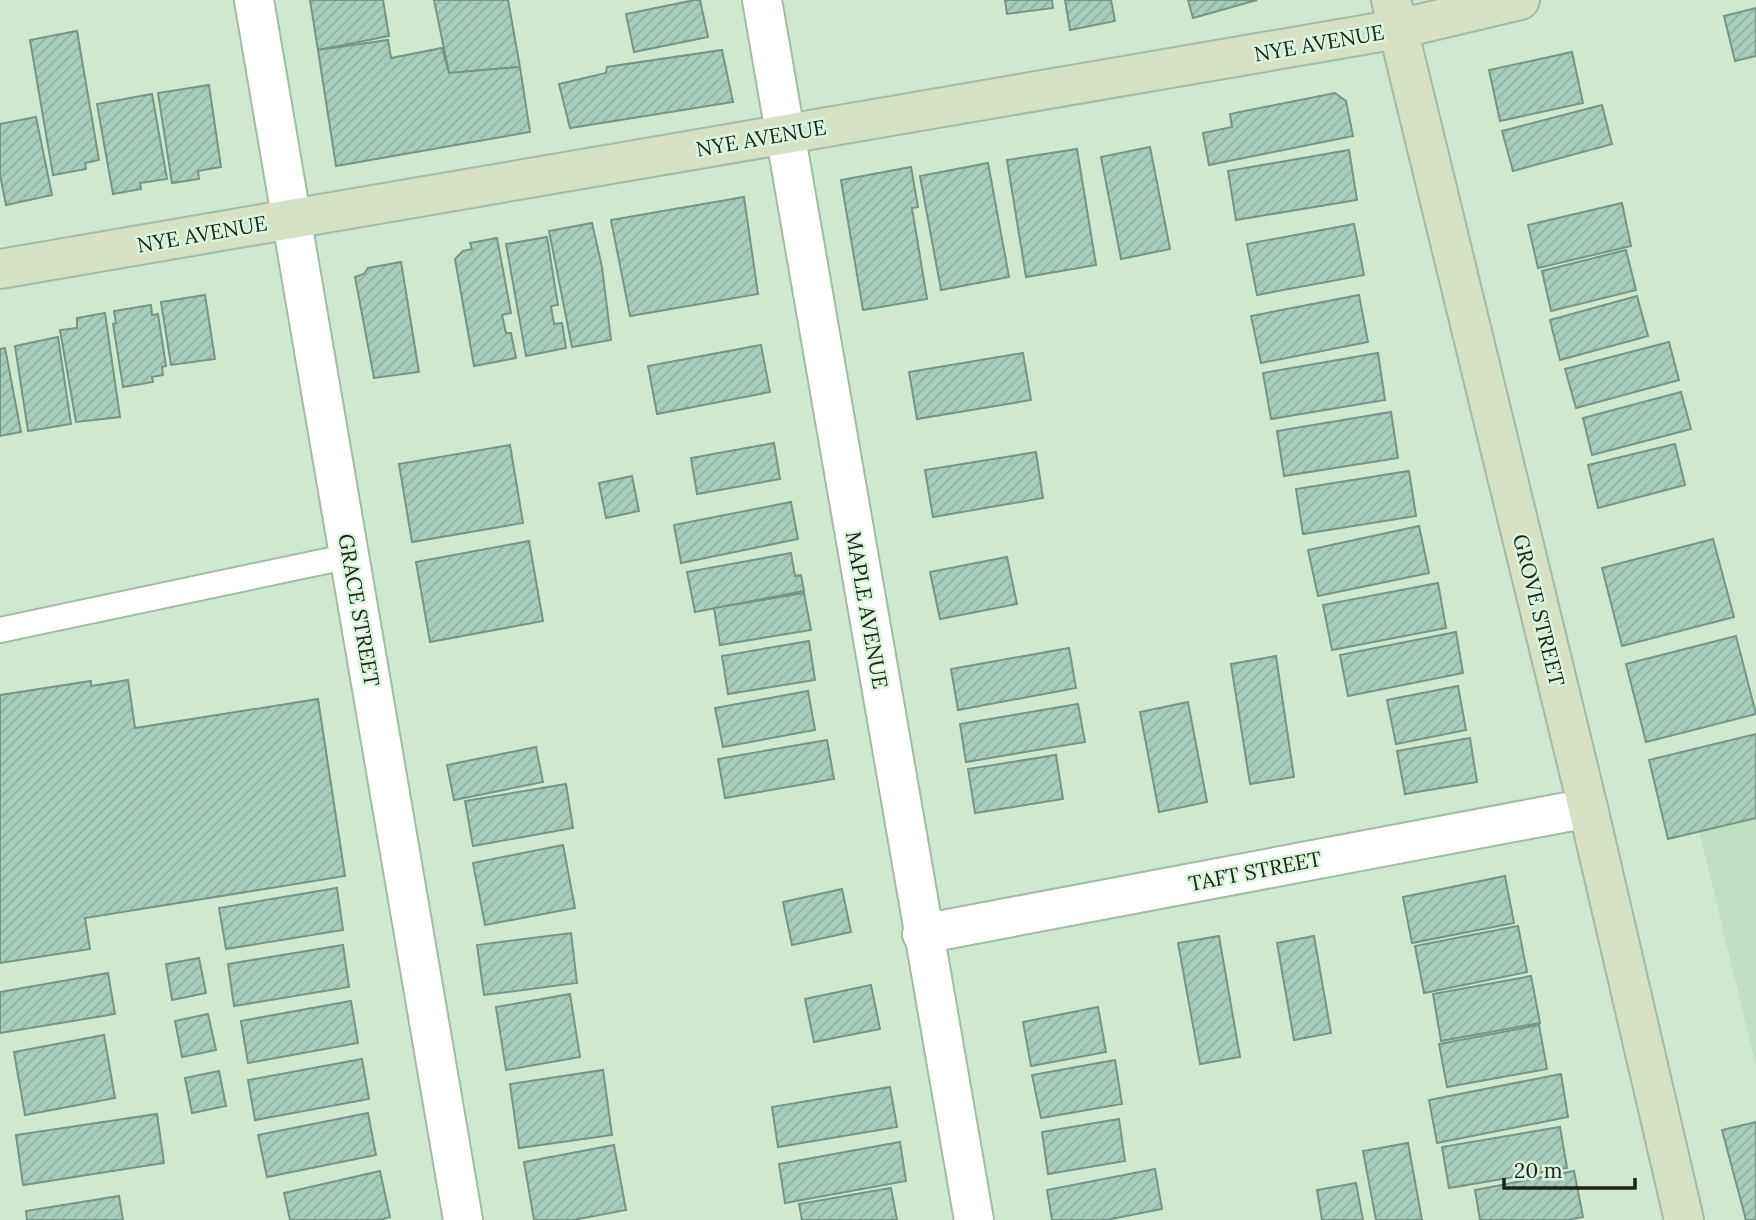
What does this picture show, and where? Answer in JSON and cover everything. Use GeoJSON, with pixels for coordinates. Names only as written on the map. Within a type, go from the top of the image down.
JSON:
{"type":"FeatureCollection","features":[{"type":"Feature","properties":{"kind":"street","name":"GRACE STREET"},"geometry":{"type":"LineString","coordinates":[[254,0],[463,1220]]}},
{"type":"Feature","properties":{"kind":"street","name":"MAPLE AVENUE"},"geometry":{"type":"LineString","coordinates":[[762,0],[922,934],[974,1220]]}},
{"type":"Feature","properties":{"kind":"street","name":"NYE AVENUE"},"geometry":{"type":"LineString","coordinates":[[0,269],[785,134],[1395,15],[1520,0]]}},
{"type":"Feature","properties":{"kind":"street","name":"GROVE STREET"},"geometry":{"type":"LineString","coordinates":[[1395,15],[1588,808],[1684,1220]]}},
{"type":"Feature","properties":{"kind":"street","name":"TAFT STREET"},"geometry":{"type":"LineString","coordinates":[[922,934],[1588,808]]}},
{"type":"Feature","properties":{"kind":"lane"},"geometry":{"type":"LineString","coordinates":[[0,630],[350,556]]}},
{"type":"Feature","properties":{"kind":"shaded area"},"geometry":{"type":"Polygon","coordinates":[[[1756,816],[1756,1065],[1699,831],[1756,816]]]}},
{"type":"Feature","properties":{"kind":"building"},"geometry":{"type":"Polygon","coordinates":[[[310,0],[383,0],[389,36],[318,50],[310,0]]]}},
{"type":"Feature","properties":{"kind":"building"},"geometry":{"type":"Polygon","coordinates":[[[434,0],[508,0],[520,67],[449,73],[434,0]]]}},
{"type":"Feature","properties":{"kind":"building"},"geometry":{"type":"Polygon","coordinates":[[[700,0],[708,37],[634,52],[626,14],[700,0]]]}},
{"type":"Feature","properties":{"kind":"building"},"geometry":{"type":"Polygon","coordinates":[[[1005,0],[1052,0],[1053,8],[1007,14],[1005,0]]]}},
{"type":"Feature","properties":{"kind":"building"},"geometry":{"type":"Polygon","coordinates":[[[1065,0],[1111,0],[1115,21],[1070,30],[1065,0]]]}},
{"type":"Feature","properties":{"kind":"building"},"geometry":{"type":"Polygon","coordinates":[[[1188,0],[1257,0],[1193,18],[1188,0]]]}},
{"type":"Feature","properties":{"kind":"building"},"geometry":{"type":"Polygon","coordinates":[[[1756,8],[1756,56],[1735,61],[1724,16],[1756,8]]]}},
{"type":"Feature","properties":{"kind":"building"},"geometry":{"type":"Polygon","coordinates":[[[77,31],[99,160],[85,163],[86,169],[53,175],[30,40],[77,31]]]}},
{"type":"Feature","properties":{"kind":"building"},"geometry":{"type":"Polygon","coordinates":[[[388,40],[391,58],[442,48],[449,73],[520,67],[530,132],[336,166],[318,50],[388,40]]]}},
{"type":"Feature","properties":{"kind":"building"},"geometry":{"type":"Polygon","coordinates":[[[722,50],[733,102],[570,128],[559,84],[606,73],[607,67],[722,50]]]}},
{"type":"Feature","properties":{"kind":"building"},"geometry":{"type":"Polygon","coordinates":[[[1572,52],[1583,103],[1500,121],[1489,70],[1572,52]]]}},
{"type":"Feature","properties":{"kind":"building"},"geometry":{"type":"Polygon","coordinates":[[[209,85],[221,167],[198,171],[199,179],[172,183],[158,93],[209,85]]]}},
{"type":"Feature","properties":{"kind":"building"},"geometry":{"type":"Polygon","coordinates":[[[1335,93],[1346,101],[1353,136],[1209,165],[1203,133],[1232,127],[1230,114],[1335,93]]]}},
{"type":"Feature","properties":{"kind":"building"},"geometry":{"type":"Polygon","coordinates":[[[152,94],[167,179],[140,183],[141,189],[113,194],[97,104],[152,94]]]}},
{"type":"Feature","properties":{"kind":"building"},"geometry":{"type":"Polygon","coordinates":[[[1602,105],[1612,144],[1513,171],[1502,131],[1602,105]]]}},
{"type":"Feature","properties":{"kind":"building"},"geometry":{"type":"Polygon","coordinates":[[[36,117],[52,195],[6,205],[0,175],[0,124],[36,117]]]}},
{"type":"Feature","properties":{"kind":"building"},"geometry":{"type":"Polygon","coordinates":[[[1150,147],[1170,249],[1121,259],[1101,157],[1150,147]]]}},
{"type":"Feature","properties":{"kind":"building"},"geometry":{"type":"Polygon","coordinates":[[[1077,149],[1096,265],[1026,277],[1007,160],[1077,149]]]}},
{"type":"Feature","properties":{"kind":"building"},"geometry":{"type":"Polygon","coordinates":[[[1349,150],[1357,200],[1236,220],[1228,171],[1349,150]]]}},
{"type":"Feature","properties":{"kind":"building"},"geometry":{"type":"Polygon","coordinates":[[[988,163],[1009,277],[941,290],[920,176],[988,163]]]}},
{"type":"Feature","properties":{"kind":"building"},"geometry":{"type":"Polygon","coordinates":[[[911,167],[918,207],[912,208],[927,299],[863,310],[841,180],[911,167]]]}},
{"type":"Feature","properties":{"kind":"building"},"geometry":{"type":"Polygon","coordinates":[[[744,197],[758,294],[630,316],[611,220],[744,197]]]}},
{"type":"Feature","properties":{"kind":"building"},"geometry":{"type":"Polygon","coordinates":[[[1622,203],[1631,246],[1538,268],[1528,225],[1622,203]]]}},
{"type":"Feature","properties":{"kind":"building"},"geometry":{"type":"Polygon","coordinates":[[[592,223],[602,267],[611,340],[572,347],[549,231],[592,223]]]}},
{"type":"Feature","properties":{"kind":"building"},"geometry":{"type":"Polygon","coordinates":[[[1354,224],[1364,275],[1257,295],[1247,244],[1354,224]]]}},
{"type":"Feature","properties":{"kind":"building"},"geometry":{"type":"Polygon","coordinates":[[[547,237],[558,305],[551,306],[554,324],[562,323],[566,348],[526,356],[506,244],[547,237]]]}},
{"type":"Feature","properties":{"kind":"building"},"geometry":{"type":"Polygon","coordinates":[[[497,238],[511,313],[502,315],[506,333],[511,333],[516,358],[474,366],[455,259],[463,251],[472,249],[470,243],[497,238]]]}},
{"type":"Feature","properties":{"kind":"building"},"geometry":{"type":"Polygon","coordinates":[[[1626,250],[1636,290],[1551,311],[1542,271],[1626,250]]]}},
{"type":"Feature","properties":{"kind":"building"},"geometry":{"type":"Polygon","coordinates":[[[401,262],[419,372],[374,378],[355,277],[364,274],[368,268],[401,262]]]}},
{"type":"Feature","properties":{"kind":"building"},"geometry":{"type":"Polygon","coordinates":[[[205,295],[215,359],[171,365],[161,302],[205,295]]]}},
{"type":"Feature","properties":{"kind":"building"},"geometry":{"type":"Polygon","coordinates":[[[1359,295],[1368,342],[1261,363],[1251,316],[1359,295]]]}},
{"type":"Feature","properties":{"kind":"building"},"geometry":{"type":"Polygon","coordinates":[[[1637,296],[1648,336],[1560,360],[1550,320],[1637,296]]]}},
{"type":"Feature","properties":{"kind":"building"},"geometry":{"type":"Polygon","coordinates":[[[151,305],[152,315],[158,314],[166,366],[162,367],[163,375],[152,377],[153,382],[123,387],[113,324],[116,323],[114,311],[151,305]]]}},
{"type":"Feature","properties":{"kind":"building"},"geometry":{"type":"Polygon","coordinates":[[[105,313],[120,417],[76,422],[60,330],[77,328],[77,318],[105,313]]]}},
{"type":"Feature","properties":{"kind":"building"},"geometry":{"type":"Polygon","coordinates":[[[58,337],[71,424],[28,431],[15,346],[58,337]]]}},
{"type":"Feature","properties":{"kind":"building"},"geometry":{"type":"Polygon","coordinates":[[[1669,342],[1679,380],[1576,408],[1565,369],[1669,342]]]}},
{"type":"Feature","properties":{"kind":"building"},"geometry":{"type":"Polygon","coordinates":[[[761,345],[770,392],[657,414],[648,366],[761,345]]]}},
{"type":"Feature","properties":{"kind":"building"},"geometry":{"type":"Polygon","coordinates":[[[5,348],[21,432],[0,436],[0,349],[5,348]]]}},
{"type":"Feature","properties":{"kind":"building"},"geometry":{"type":"Polygon","coordinates":[[[1023,353],[1031,400],[917,419],[909,372],[1023,353]]]}},
{"type":"Feature","properties":{"kind":"building"},"geometry":{"type":"Polygon","coordinates":[[[1378,353],[1385,400],[1271,419],[1263,373],[1378,353]]]}},
{"type":"Feature","properties":{"kind":"building"},"geometry":{"type":"Polygon","coordinates":[[[1681,392],[1691,429],[1592,455],[1583,418],[1681,392]]]}},
{"type":"Feature","properties":{"kind":"building"},"geometry":{"type":"Polygon","coordinates":[[[1391,412],[1398,458],[1284,476],[1277,431],[1391,412]]]}},
{"type":"Feature","properties":{"kind":"building"},"geometry":{"type":"Polygon","coordinates":[[[774,443],[780,479],[697,494],[691,458],[774,443]]]}},
{"type":"Feature","properties":{"kind":"building"},"geometry":{"type":"Polygon","coordinates":[[[1675,444],[1685,485],[1598,508],[1588,465],[1675,444]]]}},
{"type":"Feature","properties":{"kind":"building"},"geometry":{"type":"Polygon","coordinates":[[[510,445],[523,523],[412,542],[399,464],[510,445]]]}},
{"type":"Feature","properties":{"kind":"building"},"geometry":{"type":"Polygon","coordinates":[[[1036,452],[1043,498],[933,517],[925,470],[1036,452]]]}},
{"type":"Feature","properties":{"kind":"building"},"geometry":{"type":"Polygon","coordinates":[[[1409,471],[1416,516],[1303,534],[1296,489],[1409,471]]]}},
{"type":"Feature","properties":{"kind":"building"},"geometry":{"type":"Polygon","coordinates":[[[632,476],[639,511],[606,518],[599,483],[632,476]]]}},
{"type":"Feature","properties":{"kind":"building"},"geometry":{"type":"Polygon","coordinates":[[[791,502],[798,539],[681,563],[674,525],[791,502]]]}},
{"type":"Feature","properties":{"kind":"building"},"geometry":{"type":"Polygon","coordinates":[[[1419,526],[1429,573],[1318,596],[1308,550],[1419,526]]]}},
{"type":"Feature","properties":{"kind":"building"},"geometry":{"type":"Polygon","coordinates":[[[1713,539],[1734,617],[1622,646],[1602,568],[1713,539]]]}},
{"type":"Feature","properties":{"kind":"building"},"geometry":{"type":"Polygon","coordinates":[[[529,541],[543,621],[430,642],[416,562],[529,541]]]}},
{"type":"Feature","properties":{"kind":"building"},"geometry":{"type":"Polygon","coordinates":[[[791,553],[795,576],[801,575],[804,591],[695,612],[687,572],[791,553]]]}},
{"type":"Feature","properties":{"kind":"building"},"geometry":{"type":"Polygon","coordinates":[[[1007,557],[1017,604],[940,619],[930,572],[1007,557]]]}},
{"type":"Feature","properties":{"kind":"building"},"geometry":{"type":"Polygon","coordinates":[[[1438,583],[1446,628],[1332,650],[1323,605],[1438,583]]]}},
{"type":"Feature","properties":{"kind":"building"},"geometry":{"type":"Polygon","coordinates":[[[804,593],[811,630],[720,645],[714,608],[804,593]]]}},
{"type":"Feature","properties":{"kind":"building"},"geometry":{"type":"Polygon","coordinates":[[[1456,632],[1463,673],[1348,696],[1340,655],[1456,632]]]}},
{"type":"Feature","properties":{"kind":"building"},"geometry":{"type":"Polygon","coordinates":[[[1736,636],[1756,714],[1646,742],[1626,664],[1736,636]]]}},
{"type":"Feature","properties":{"kind":"building"},"geometry":{"type":"Polygon","coordinates":[[[809,641],[815,680],[728,694],[722,656],[809,641]]]}},
{"type":"Feature","properties":{"kind":"building"},"geometry":{"type":"Polygon","coordinates":[[[1069,648],[1076,688],[958,710],[951,669],[1069,648]]]}},
{"type":"Feature","properties":{"kind":"building"},"geometry":{"type":"Polygon","coordinates":[[[1276,656],[1294,777],[1250,784],[1231,664],[1276,656]]]}},
{"type":"Feature","properties":{"kind":"building"},"geometry":{"type":"Polygon","coordinates":[[[128,680],[135,728],[318,699],[345,876],[85,918],[90,949],[0,963],[0,695],[91,681],[91,686],[128,680]]]}},
{"type":"Feature","properties":{"kind":"building"},"geometry":{"type":"Polygon","coordinates":[[[1458,686],[1466,730],[1396,744],[1387,700],[1458,686]]]}},
{"type":"Feature","properties":{"kind":"building"},"geometry":{"type":"Polygon","coordinates":[[[808,691],[815,730],[723,747],[715,708],[808,691]]]}},
{"type":"Feature","properties":{"kind":"building"},"geometry":{"type":"Polygon","coordinates":[[[1188,702],[1207,802],[1159,812],[1140,712],[1188,702]]]}},
{"type":"Feature","properties":{"kind":"building"},"geometry":{"type":"Polygon","coordinates":[[[1078,704],[1085,742],[966,762],[960,724],[1078,704]]]}},
{"type":"Feature","properties":{"kind":"building"},"geometry":{"type":"Polygon","coordinates":[[[1756,734],[1756,818],[1668,839],[1649,760],[1756,734]]]}},
{"type":"Feature","properties":{"kind":"building"},"geometry":{"type":"Polygon","coordinates":[[[1470,738],[1477,782],[1405,794],[1397,751],[1470,738]]]}},
{"type":"Feature","properties":{"kind":"building"},"geometry":{"type":"Polygon","coordinates":[[[827,740],[834,779],[725,798],[718,759],[827,740]]]}},
{"type":"Feature","properties":{"kind":"building"},"geometry":{"type":"Polygon","coordinates":[[[536,747],[543,782],[454,800],[447,765],[536,747]]]}},
{"type":"Feature","properties":{"kind":"building"},"geometry":{"type":"Polygon","coordinates":[[[1056,755],[1063,799],[975,813],[968,769],[1056,755]]]}},
{"type":"Feature","properties":{"kind":"building"},"geometry":{"type":"Polygon","coordinates":[[[566,784],[573,828],[473,846],[465,801],[566,784]]]}},
{"type":"Feature","properties":{"kind":"building"},"geometry":{"type":"Polygon","coordinates":[[[563,845],[575,908],[485,925],[473,863],[563,845]]]}},
{"type":"Feature","properties":{"kind":"building"},"geometry":{"type":"Polygon","coordinates":[[[1505,876],[1514,923],[1412,943],[1403,897],[1505,876]]]}},
{"type":"Feature","properties":{"kind":"building"},"geometry":{"type":"Polygon","coordinates":[[[337,888],[343,930],[226,949],[219,908],[337,888]]]}},
{"type":"Feature","properties":{"kind":"building"},"geometry":{"type":"Polygon","coordinates":[[[842,889],[851,932],[792,945],[783,902],[842,889]]]}},
{"type":"Feature","properties":{"kind":"building"},"geometry":{"type":"Polygon","coordinates":[[[1518,926],[1527,972],[1424,993],[1415,946],[1518,926]]]}},
{"type":"Feature","properties":{"kind":"building"},"geometry":{"type":"Polygon","coordinates":[[[571,933],[577,983],[484,995],[477,945],[571,933]]]}},
{"type":"Feature","properties":{"kind":"building"},"geometry":{"type":"Polygon","coordinates":[[[1219,936],[1240,1057],[1200,1064],[1178,943],[1219,936]]]}},
{"type":"Feature","properties":{"kind":"building"},"geometry":{"type":"Polygon","coordinates":[[[1314,936],[1331,1033],[1294,1040],[1277,943],[1314,936]]]}},
{"type":"Feature","properties":{"kind":"building"},"geometry":{"type":"Polygon","coordinates":[[[343,945],[349,987],[234,1006],[228,964],[343,945]]]}},
{"type":"Feature","properties":{"kind":"building"},"geometry":{"type":"Polygon","coordinates":[[[199,958],[206,993],[172,1000],[166,964],[199,958]]]}},
{"type":"Feature","properties":{"kind":"building"},"geometry":{"type":"Polygon","coordinates":[[[108,973],[115,1014],[0,1033],[0,992],[108,973]]]}},
{"type":"Feature","properties":{"kind":"building"},"geometry":{"type":"Polygon","coordinates":[[[1531,976],[1540,1023],[1441,1041],[1433,994],[1531,976]]]}},
{"type":"Feature","properties":{"kind":"building"},"geometry":{"type":"Polygon","coordinates":[[[871,985],[880,1029],[814,1042],[805,999],[871,985]]]}},
{"type":"Feature","properties":{"kind":"building"},"geometry":{"type":"Polygon","coordinates":[[[570,994],[580,1057],[506,1070],[496,1007],[570,994]]]}},
{"type":"Feature","properties":{"kind":"building"},"geometry":{"type":"Polygon","coordinates":[[[351,1001],[358,1043],[248,1063],[241,1021],[351,1001]]]}},
{"type":"Feature","properties":{"kind":"building"},"geometry":{"type":"Polygon","coordinates":[[[1098,1007],[1106,1052],[1031,1066],[1023,1022],[1098,1007]]]}},
{"type":"Feature","properties":{"kind":"building"},"geometry":{"type":"Polygon","coordinates":[[[208,1014],[216,1050],[182,1057],[175,1021],[208,1014]]]}},
{"type":"Feature","properties":{"kind":"building"},"geometry":{"type":"Polygon","coordinates":[[[1539,1025],[1547,1069],[1447,1087],[1439,1044],[1539,1025]]]}},
{"type":"Feature","properties":{"kind":"building"},"geometry":{"type":"Polygon","coordinates":[[[104,1035],[115,1098],[25,1115],[14,1052],[104,1035]]]}},
{"type":"Feature","properties":{"kind":"building"},"geometry":{"type":"Polygon","coordinates":[[[362,1059],[369,1099],[255,1120],[248,1080],[362,1059]]]}},
{"type":"Feature","properties":{"kind":"building"},"geometry":{"type":"Polygon","coordinates":[[[1115,1060],[1122,1104],[1041,1118],[1032,1075],[1115,1060]]]}},
{"type":"Feature","properties":{"kind":"building"},"geometry":{"type":"Polygon","coordinates":[[[603,1070],[612,1135],[519,1148],[510,1084],[603,1070]]]}},
{"type":"Feature","properties":{"kind":"building"},"geometry":{"type":"Polygon","coordinates":[[[219,1071],[226,1106],[192,1113],[185,1078],[219,1071]]]}},
{"type":"Feature","properties":{"kind":"building"},"geometry":{"type":"Polygon","coordinates":[[[1561,1074],[1568,1117],[1437,1143],[1429,1100],[1561,1074]]]}},
{"type":"Feature","properties":{"kind":"building"},"geometry":{"type":"Polygon","coordinates":[[[890,1087],[897,1127],[778,1147],[772,1107],[890,1087]]]}},
{"type":"Feature","properties":{"kind":"building"},"geometry":{"type":"Polygon","coordinates":[[[368,1113],[376,1155],[267,1177],[258,1135],[368,1113]]]}},
{"type":"Feature","properties":{"kind":"building"},"geometry":{"type":"Polygon","coordinates":[[[157,1114],[164,1163],[23,1185],[16,1135],[157,1114]]]}},
{"type":"Feature","properties":{"kind":"building"},"geometry":{"type":"Polygon","coordinates":[[[1119,1119],[1125,1161],[1048,1174],[1042,1132],[1119,1119]]]}},
{"type":"Feature","properties":{"kind":"building"},"geometry":{"type":"Polygon","coordinates":[[[1756,1122],[1756,1220],[1746,1220],[1722,1130],[1756,1122]]]}},
{"type":"Feature","properties":{"kind":"building"},"geometry":{"type":"Polygon","coordinates":[[[1560,1127],[1567,1168],[1449,1188],[1442,1147],[1560,1127]]]}},
{"type":"Feature","properties":{"kind":"building"},"geometry":{"type":"Polygon","coordinates":[[[900,1142],[906,1181],[785,1203],[779,1164],[900,1142]]]}},
{"type":"Feature","properties":{"kind":"building"},"geometry":{"type":"Polygon","coordinates":[[[1408,1143],[1422,1220],[1376,1220],[1363,1151],[1408,1143]]]}},
{"type":"Feature","properties":{"kind":"building"},"geometry":{"type":"Polygon","coordinates":[[[614,1145],[626,1210],[573,1220],[534,1220],[524,1162],[614,1145]]]}},
{"type":"Feature","properties":{"kind":"building"},"geometry":{"type":"Polygon","coordinates":[[[1155,1169],[1162,1209],[1106,1220],[1052,1220],[1047,1190],[1155,1169]]]}},
{"type":"Feature","properties":{"kind":"building"},"geometry":{"type":"Polygon","coordinates":[[[380,1171],[390,1217],[379,1220],[290,1220],[284,1193],[380,1171]]]}},
{"type":"Feature","properties":{"kind":"building"},"geometry":{"type":"Polygon","coordinates":[[[1574,1171],[1583,1217],[1568,1220],[1480,1220],[1475,1190],[1574,1171]]]}},
{"type":"Feature","properties":{"kind":"building"},"geometry":{"type":"Polygon","coordinates":[[[1356,1183],[1363,1220],[1322,1220],[1317,1190],[1356,1183]]]}},
{"type":"Feature","properties":{"kind":"building"},"geometry":{"type":"Polygon","coordinates":[[[891,1188],[897,1220],[802,1220],[799,1204],[891,1188]]]}},
{"type":"Feature","properties":{"kind":"building"},"geometry":{"type":"Polygon","coordinates":[[[119,1196],[123,1220],[27,1220],[26,1211],[119,1196]]]}}]}
